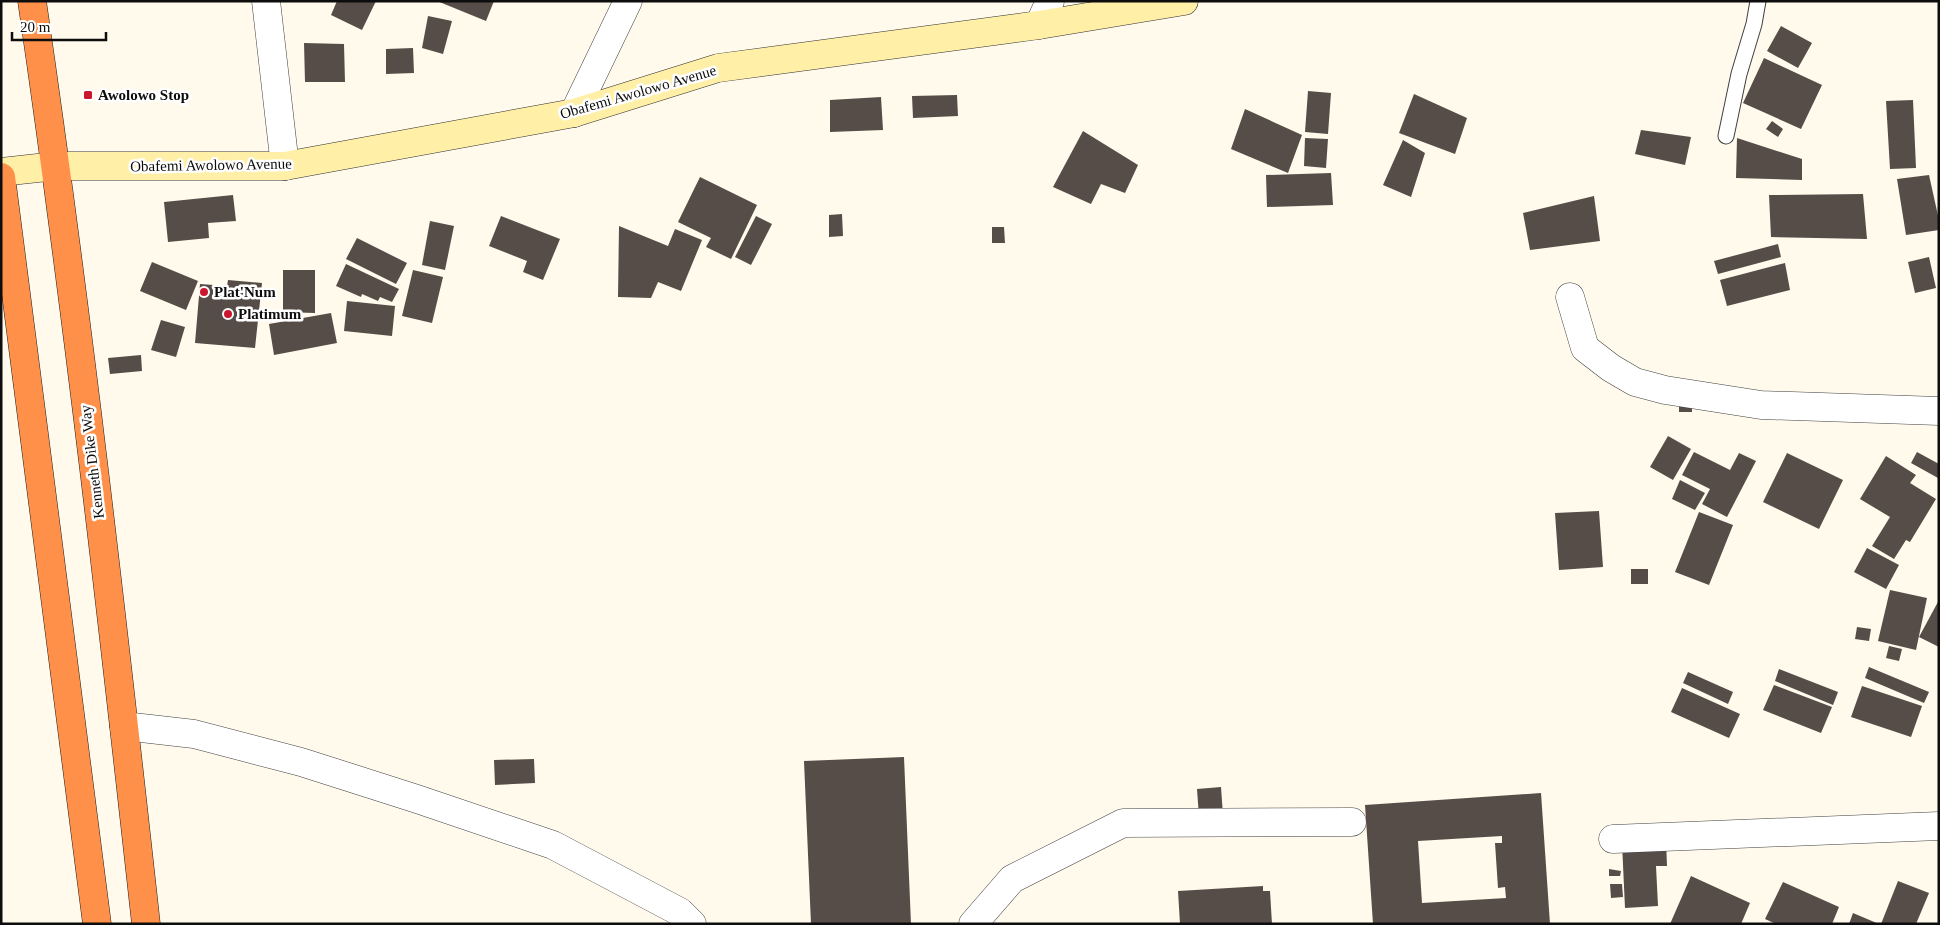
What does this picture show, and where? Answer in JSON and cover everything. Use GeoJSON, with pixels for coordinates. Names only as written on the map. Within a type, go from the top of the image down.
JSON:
{"type":"FeatureCollection","features":[{"type":"Feature","properties":{"kind":"highway","name":"Kenneth Dike Way"},"geometry":{"type":"LineString","coordinates":[[32,1],[56,166],[146,924]]}},
{"type":"Feature","properties":{"kind":"highway"},"geometry":{"type":"LineString","coordinates":[[1,177],[97,924]]}},
{"type":"Feature","properties":{"kind":"main road","name":"Obafemi Awolowo Avenue"},"geometry":{"type":"LineString","coordinates":[[1,172],[56,166],[284,166],[574,113],[718,68],[1045,13],[1184,1]]}},
{"type":"Feature","properties":{"kind":"street"},"geometry":{"type":"LineString","coordinates":[[266,1],[284,166]]}},
{"type":"Feature","properties":{"kind":"street"},"geometry":{"type":"LineString","coordinates":[[574,113],[628,1]]}},
{"type":"Feature","properties":{"kind":"street"},"geometry":{"type":"LineString","coordinates":[[1570,297],[1585,348],[1635,382],[1665,390],[1761,405],[1939,411]]}},
{"type":"Feature","properties":{"kind":"street"},"geometry":{"type":"LineString","coordinates":[[124,726],[194,734],[301,762],[553,845],[680,912],[692,924]]}},
{"type":"Feature","properties":{"kind":"street"},"geometry":{"type":"LineString","coordinates":[[973,924],[1012,878],[1123,823],[1352,822]]}},
{"type":"Feature","properties":{"kind":"street"},"geometry":{"type":"LineString","coordinates":[[1613,839],[1939,826]]}},
{"type":"Feature","properties":{"kind":"lane"},"geometry":{"type":"LineString","coordinates":[[1726,136],[1738,74],[1754,24],[1758,1]]}},
{"type":"Feature","properties":{"kind":"building"},"geometry":{"type":"Polygon","coordinates":[[[337,1],[376,1],[362,30],[331,15],[337,1]]]}},
{"type":"Feature","properties":{"kind":"building"},"geometry":{"type":"Polygon","coordinates":[[[437,1],[494,1],[486,21],[437,1]]]}},
{"type":"Feature","properties":{"kind":"building"},"geometry":{"type":"Polygon","coordinates":[[[428,16],[452,21],[443,54],[422,48],[428,16]]]}},
{"type":"Feature","properties":{"kind":"building"},"geometry":{"type":"Polygon","coordinates":[[[1781,26],[1812,43],[1798,68],[1767,51],[1781,26]]]}},
{"type":"Feature","properties":{"kind":"building"},"geometry":{"type":"Polygon","coordinates":[[[304,43],[344,44],[345,82],[305,82],[304,43]]]}},
{"type":"Feature","properties":{"kind":"building"},"geometry":{"type":"Polygon","coordinates":[[[413,48],[414,73],[386,74],[386,49],[413,48]]]}},
{"type":"Feature","properties":{"kind":"building"},"geometry":{"type":"Polygon","coordinates":[[[1764,58],[1822,85],[1801,129],[1743,103],[1764,58]]]}},
{"type":"Feature","properties":{"kind":"building"},"geometry":{"type":"Polygon","coordinates":[[[1308,91],[1331,93],[1328,134],[1305,132],[1308,91]]]}},
{"type":"Feature","properties":{"kind":"building"},"geometry":{"type":"Polygon","coordinates":[[[1414,94],[1467,118],[1455,154],[1399,133],[1414,94]]]}},
{"type":"Feature","properties":{"kind":"building"},"geometry":{"type":"Polygon","coordinates":[[[957,95],[958,116],[913,118],[912,96],[957,95]]]}},
{"type":"Feature","properties":{"kind":"building"},"geometry":{"type":"Polygon","coordinates":[[[881,97],[883,130],[830,132],[830,100],[881,97]]]}},
{"type":"Feature","properties":{"kind":"building"},"geometry":{"type":"Polygon","coordinates":[[[1913,100],[1916,168],[1890,169],[1886,101],[1913,100]]]}},
{"type":"Feature","properties":{"kind":"building"},"geometry":{"type":"Polygon","coordinates":[[[1245,109],[1302,135],[1288,173],[1231,149],[1245,109]]]}},
{"type":"Feature","properties":{"kind":"building"},"geometry":{"type":"Polygon","coordinates":[[[1772,121],[1783,129],[1778,137],[1766,129],[1772,121]]]}},
{"type":"Feature","properties":{"kind":"building"},"geometry":{"type":"Polygon","coordinates":[[[1641,130],[1691,137],[1685,165],[1635,154],[1641,130]]]}},
{"type":"Feature","properties":{"kind":"building"},"geometry":{"type":"Polygon","coordinates":[[[1083,131],[1138,165],[1125,193],[1101,184],[1091,204],[1053,187],[1083,131]]]}},
{"type":"Feature","properties":{"kind":"building"},"geometry":{"type":"Polygon","coordinates":[[[1305,138],[1328,139],[1326,168],[1304,166],[1305,138]]]}},
{"type":"Feature","properties":{"kind":"building"},"geometry":{"type":"Polygon","coordinates":[[[1737,138],[1802,159],[1802,180],[1736,178],[1737,138]]]}},
{"type":"Feature","properties":{"kind":"building"},"geometry":{"type":"Polygon","coordinates":[[[1403,140],[1425,153],[1411,197],[1383,185],[1403,140]]]}},
{"type":"Feature","properties":{"kind":"building"},"geometry":{"type":"Polygon","coordinates":[[[1331,173],[1333,205],[1267,207],[1266,175],[1331,173]]]}},
{"type":"Feature","properties":{"kind":"building"},"geometry":{"type":"Polygon","coordinates":[[[1929,175],[1939,220],[1939,230],[1906,235],[1897,179],[1929,175]]]}},
{"type":"Feature","properties":{"kind":"building"},"geometry":{"type":"Polygon","coordinates":[[[700,177],[757,205],[731,259],[706,247],[711,238],[678,222],[700,177]]]}},
{"type":"Feature","properties":{"kind":"building"},"geometry":{"type":"Polygon","coordinates":[[[1863,194],[1867,239],[1771,237],[1769,195],[1863,194]]]}},
{"type":"Feature","properties":{"kind":"building"},"geometry":{"type":"Polygon","coordinates":[[[233,195],[236,221],[208,223],[209,238],[168,242],[164,202],[233,195]]]}},
{"type":"Feature","properties":{"kind":"building"},"geometry":{"type":"Polygon","coordinates":[[[1594,196],[1600,241],[1530,250],[1523,213],[1594,196]]]}},
{"type":"Feature","properties":{"kind":"building"},"geometry":{"type":"Polygon","coordinates":[[[842,214],[843,236],[829,237],[829,215],[842,214]]]}},
{"type":"Feature","properties":{"kind":"building"},"geometry":{"type":"Polygon","coordinates":[[[501,216],[560,239],[543,280],[523,272],[527,261],[489,246],[501,216]]]}},
{"type":"Feature","properties":{"kind":"building"},"geometry":{"type":"Polygon","coordinates":[[[756,216],[772,224],[751,265],[735,257],[756,216]]]}},
{"type":"Feature","properties":{"kind":"building"},"geometry":{"type":"Polygon","coordinates":[[[430,221],[454,226],[445,270],[422,265],[430,221]]]}},
{"type":"Feature","properties":{"kind":"building"},"geometry":{"type":"Polygon","coordinates":[[[619,226],[668,246],[675,229],[702,240],[681,291],[658,282],[651,298],[618,297],[619,226]]]}},
{"type":"Feature","properties":{"kind":"building"},"geometry":{"type":"Polygon","coordinates":[[[992,227],[1004,227],[1005,243],[992,243],[992,227]]]}},
{"type":"Feature","properties":{"kind":"building"},"geometry":{"type":"Polygon","coordinates":[[[357,238],[407,263],[396,284],[346,259],[357,238]]]}},
{"type":"Feature","properties":{"kind":"building"},"geometry":{"type":"Polygon","coordinates":[[[1778,244],[1781,257],[1718,274],[1714,261],[1778,244]]]}},
{"type":"Feature","properties":{"kind":"building"},"geometry":{"type":"Polygon","coordinates":[[[1929,257],[1936,288],[1915,293],[1908,262],[1929,257]]]}},
{"type":"Feature","properties":{"kind":"building"},"geometry":{"type":"Polygon","coordinates":[[[152,262],[198,281],[186,310],[140,291],[152,262]]]}},
{"type":"Feature","properties":{"kind":"building"},"geometry":{"type":"Polygon","coordinates":[[[1785,263],[1790,290],[1727,306],[1720,280],[1785,263]]]}},
{"type":"Feature","properties":{"kind":"building"},"geometry":{"type":"Polygon","coordinates":[[[346,264],[399,289],[392,302],[380,297],[378,301],[362,294],[361,297],[336,286],[346,264]]]}},
{"type":"Feature","properties":{"kind":"building"},"geometry":{"type":"Polygon","coordinates":[[[283,270],[315,270],[315,313],[283,312],[283,270]]]}},
{"type":"Feature","properties":{"kind":"building"},"geometry":{"type":"Polygon","coordinates":[[[413,270],[443,277],[432,323],[402,316],[413,270]]]}},
{"type":"Feature","properties":{"kind":"building","name":"Platimum"},"geometry":{"type":"Polygon","coordinates":[[[228,280],[262,283],[255,348],[195,343],[200,284],[227,286],[228,280]]]}},
{"type":"Feature","properties":{"kind":"building"},"geometry":{"type":"Polygon","coordinates":[[[347,301],[395,306],[392,336],[344,331],[347,301]]]}},
{"type":"Feature","properties":{"kind":"building"},"geometry":{"type":"Polygon","coordinates":[[[331,313],[337,343],[274,355],[269,324],[331,313]]]}},
{"type":"Feature","properties":{"kind":"building"},"geometry":{"type":"Polygon","coordinates":[[[161,320],[185,327],[176,357],[151,350],[161,320]]]}},
{"type":"Feature","properties":{"kind":"building"},"geometry":{"type":"Polygon","coordinates":[[[141,355],[142,371],[110,374],[108,358],[141,355]]]}},
{"type":"Feature","properties":{"kind":"building"},"geometry":{"type":"Polygon","coordinates":[[[1679,395],[1692,396],[1692,412],[1679,412],[1679,395]]]}},
{"type":"Feature","properties":{"kind":"building"},"geometry":{"type":"Polygon","coordinates":[[[1668,436],[1691,449],[1673,480],[1650,467],[1668,436]]]}},
{"type":"Feature","properties":{"kind":"building"},"geometry":{"type":"Polygon","coordinates":[[[1694,452],[1730,470],[1739,453],[1756,461],[1727,517],[1702,504],[1710,489],[1682,475],[1694,452]]]}},
{"type":"Feature","properties":{"kind":"building"},"geometry":{"type":"Polygon","coordinates":[[[1917,452],[1939,464],[1938,478],[1911,463],[1917,452]]]}},
{"type":"Feature","properties":{"kind":"building"},"geometry":{"type":"Polygon","coordinates":[[[1787,453],[1843,480],[1819,529],[1763,502],[1787,453]]]}},
{"type":"Feature","properties":{"kind":"building"},"geometry":{"type":"Polygon","coordinates":[[[1886,456],[1916,475],[1910,483],[1936,499],[1910,542],[1906,540],[1894,559],[1872,546],[1890,517],[1860,499],[1886,456]]]}},
{"type":"Feature","properties":{"kind":"building"},"geometry":{"type":"Polygon","coordinates":[[[1680,480],[1705,493],[1695,510],[1672,499],[1680,480]]]}},
{"type":"Feature","properties":{"kind":"building"},"geometry":{"type":"Polygon","coordinates":[[[1599,511],[1603,567],[1559,570],[1555,513],[1599,511]]]}},
{"type":"Feature","properties":{"kind":"building"},"geometry":{"type":"Polygon","coordinates":[[[1699,512],[1733,525],[1709,585],[1675,572],[1699,512]]]}},
{"type":"Feature","properties":{"kind":"building"},"geometry":{"type":"Polygon","coordinates":[[[1867,548],[1899,565],[1886,589],[1854,572],[1867,548]]]}},
{"type":"Feature","properties":{"kind":"building"},"geometry":{"type":"Polygon","coordinates":[[[1631,569],[1648,569],[1648,584],[1631,584],[1631,569]]]}},
{"type":"Feature","properties":{"kind":"building"},"geometry":{"type":"Polygon","coordinates":[[[1890,590],[1927,598],[1916,650],[1878,641],[1890,590]]]}},
{"type":"Feature","properties":{"kind":"building"},"geometry":{"type":"Polygon","coordinates":[[[1939,600],[1939,647],[1919,637],[1939,600]]]}},
{"type":"Feature","properties":{"kind":"building"},"geometry":{"type":"Polygon","coordinates":[[[1857,627],[1871,629],[1869,641],[1855,639],[1857,627]]]}},
{"type":"Feature","properties":{"kind":"building"},"geometry":{"type":"Polygon","coordinates":[[[1889,646],[1902,649],[1899,661],[1886,658],[1889,646]]]}},
{"type":"Feature","properties":{"kind":"building"},"geometry":{"type":"Polygon","coordinates":[[[1869,667],[1929,692],[1924,703],[1865,678],[1869,667]]]}},
{"type":"Feature","properties":{"kind":"building"},"geometry":{"type":"Polygon","coordinates":[[[1779,669],[1838,692],[1833,705],[1775,681],[1779,669]]]}},
{"type":"Feature","properties":{"kind":"building"},"geometry":{"type":"Polygon","coordinates":[[[1688,672],[1733,692],[1728,704],[1683,683],[1688,672]]]}},
{"type":"Feature","properties":{"kind":"building"},"geometry":{"type":"Polygon","coordinates":[[[1774,685],[1832,707],[1821,733],[1763,710],[1774,685]]]}},
{"type":"Feature","properties":{"kind":"building"},"geometry":{"type":"Polygon","coordinates":[[[1862,686],[1922,706],[1911,737],[1851,717],[1862,686]]]}},
{"type":"Feature","properties":{"kind":"building"},"geometry":{"type":"Polygon","coordinates":[[[1682,688],[1740,714],[1729,738],[1671,712],[1682,688]]]}},
{"type":"Feature","properties":{"kind":"building"},"geometry":{"type":"Polygon","coordinates":[[[904,757],[911,924],[811,924],[804,761],[904,757]]]}},
{"type":"Feature","properties":{"kind":"building"},"geometry":{"type":"Polygon","coordinates":[[[534,759],[535,783],[495,785],[494,760],[534,759]]]}},
{"type":"Feature","properties":{"kind":"building"},"geometry":{"type":"Polygon","coordinates":[[[1221,787],[1223,815],[1199,817],[1197,789],[1221,787]]]}},
{"type":"Feature","properties":{"kind":"building"},"geometry":{"type":"Polygon","coordinates":[[[1541,793],[1550,924],[1373,924],[1365,805],[1541,793]],[[1502,836],[1418,841],[1422,903],[1506,898],[1505,887],[1498,888],[1495,843],[1502,843],[1502,836]]]}},
{"type":"Feature","properties":{"kind":"building"},"geometry":{"type":"Polygon","coordinates":[[[1666,841],[1667,866],[1656,866],[1658,906],[1625,908],[1622,843],[1666,841]]]}},
{"type":"Feature","properties":{"kind":"building"},"geometry":{"type":"Polygon","coordinates":[[[1609,869],[1621,871],[1620,876],[1609,876],[1609,869]]]}},
{"type":"Feature","properties":{"kind":"building"},"geometry":{"type":"Polygon","coordinates":[[[1691,876],[1750,903],[1741,924],[1670,924],[1691,876]]]}},
{"type":"Feature","properties":{"kind":"building"},"geometry":{"type":"Polygon","coordinates":[[[1898,881],[1929,893],[1916,924],[1881,924],[1898,881]]]}},
{"type":"Feature","properties":{"kind":"building"},"geometry":{"type":"Polygon","coordinates":[[[1783,882],[1839,907],[1832,924],[1776,924],[1765,919],[1783,882]]]}},
{"type":"Feature","properties":{"kind":"building"},"geometry":{"type":"Polygon","coordinates":[[[1610,884],[1622,884],[1623,897],[1611,898],[1610,884]]]}},
{"type":"Feature","properties":{"kind":"building"},"geometry":{"type":"Polygon","coordinates":[[[1263,886],[1263,891],[1270,891],[1272,924],[1180,924],[1178,891],[1263,886]]]}},
{"type":"Feature","properties":{"kind":"building"},"geometry":{"type":"Polygon","coordinates":[[[1853,913],[1879,924],[1849,924],[1853,913]]]}},
{"type":"Feature","properties":{"kind":"place","name":"Awolowo Stop"},"geometry":{"type":"Point","coordinates":[88,95]}},
{"type":"Feature","properties":{"kind":"place","name":"Plat'Num"},"geometry":{"type":"Point","coordinates":[204,292]}},
{"type":"Feature","properties":{"kind":"place","name":"Platimum"},"geometry":{"type":"Point","coordinates":[228,314]}}]}
